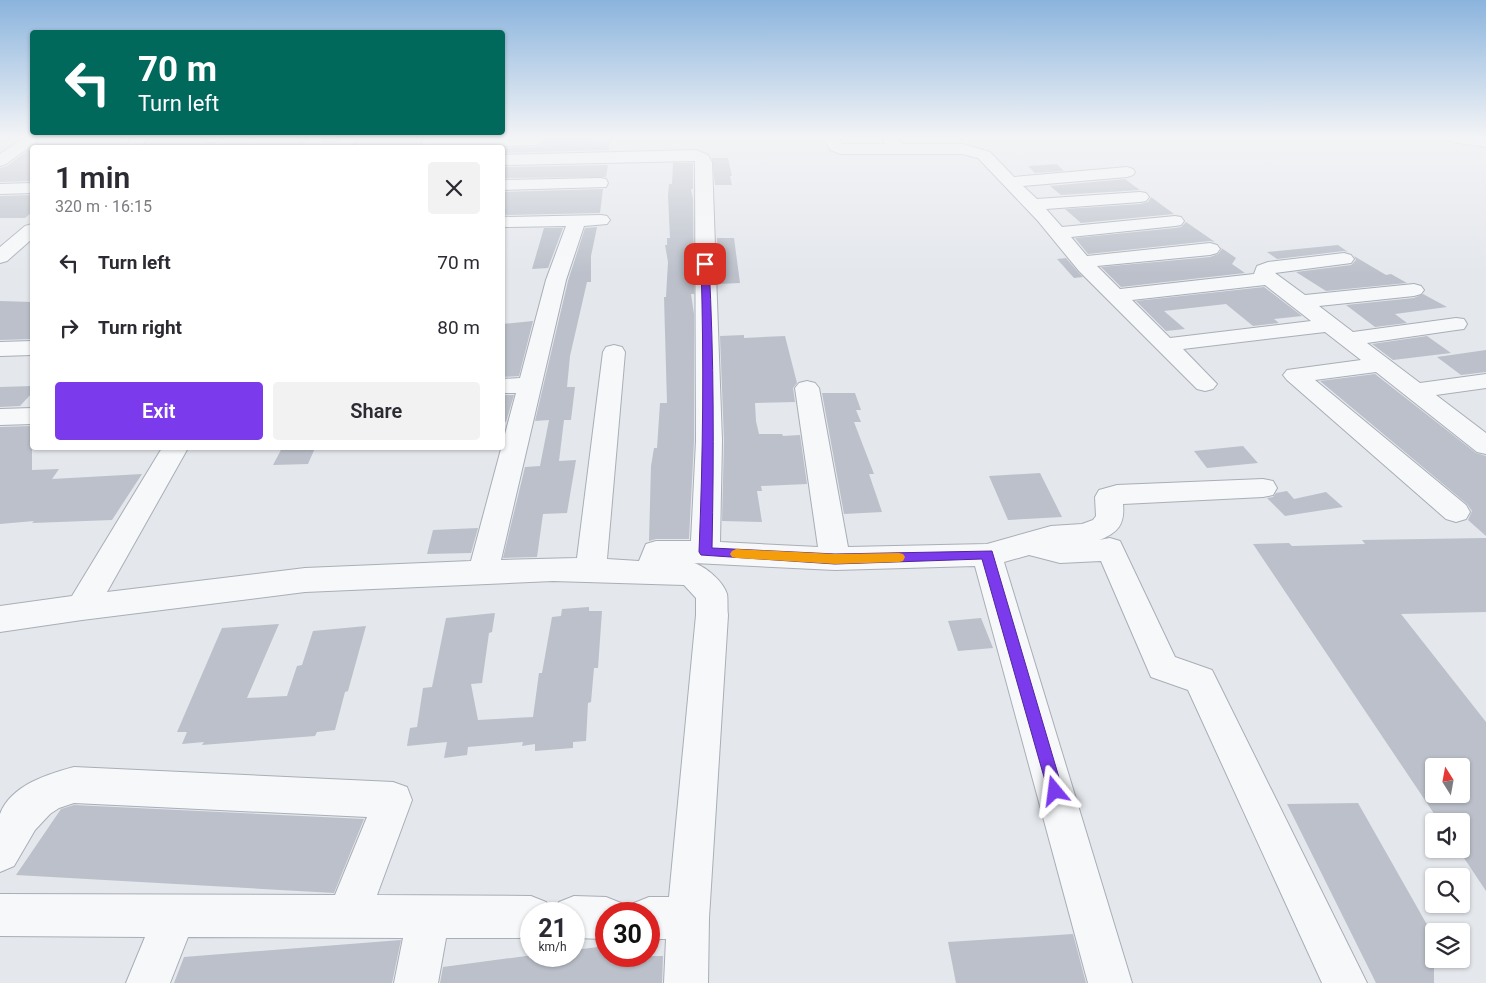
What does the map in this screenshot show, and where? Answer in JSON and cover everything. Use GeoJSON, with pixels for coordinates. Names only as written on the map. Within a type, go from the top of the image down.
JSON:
{"type":"FeatureCollection","features":[{"type":"Feature","properties":{"kind":"street"},"geometry":{"type":"LineString","coordinates":[[505,185],[600,183]]}},
{"type":"Feature","properties":{"kind":"street"},"geometry":{"type":"LineString","coordinates":[[704,183],[709,432],[706,552]]}},
{"type":"Feature","properties":{"kind":"street"},"geometry":{"type":"LineString","coordinates":[[1011,183],[1082,262],[1164,346],[1205,384]]}},
{"type":"Feature","properties":{"kind":"street"},"geometry":{"type":"LineString","coordinates":[[0,189],[30,188]]}},
{"type":"Feature","properties":{"kind":"street"},"geometry":{"type":"LineString","coordinates":[[1032,205],[1140,197]]}},
{"type":"Feature","properties":{"kind":"street"},"geometry":{"type":"LineString","coordinates":[[483,572],[528,385],[556,280],[577,220]]}},
{"type":"Feature","properties":{"kind":"street"},"geometry":{"type":"LineString","coordinates":[[505,222],[601,220]]}},
{"type":"Feature","properties":{"kind":"street"},"geometry":{"type":"LineString","coordinates":[[1057,233],[1175,221]]}},
{"type":"Feature","properties":{"kind":"street"},"geometry":{"type":"LineString","coordinates":[[0,257],[30,232]]}},
{"type":"Feature","properties":{"kind":"street"},"geometry":{"type":"LineString","coordinates":[[1082,262],[1210,249]]}},
{"type":"Feature","properties":{"kind":"street"},"geometry":{"type":"LineString","coordinates":[[1344,259],[1268,268],[1264,270],[1264,274],[1486,446]]}},
{"type":"Feature","properties":{"kind":"street"},"geometry":{"type":"LineString","coordinates":[[1115,296],[1269,278]]}},
{"type":"Feature","properties":{"kind":"street"},"geometry":{"type":"LineString","coordinates":[[1300,302],[1414,290]]}},
{"type":"Feature","properties":{"kind":"street"},"geometry":{"type":"LineString","coordinates":[[1348,339],[1456,324]]}},
{"type":"Feature","properties":{"kind":"street"},"geometry":{"type":"LineString","coordinates":[[1164,346],[1330,325]]}},
{"type":"Feature","properties":{"kind":"street"},"geometry":{"type":"LineString","coordinates":[[0,349],[30,348]]}},
{"type":"Feature","properties":{"kind":"street"},"geometry":{"type":"LineString","coordinates":[[591,569],[614,352]]}},
{"type":"Feature","properties":{"kind":"street"},"geometry":{"type":"LineString","coordinates":[[1381,365],[1295,376],[1456,512]]}},
{"type":"Feature","properties":{"kind":"street"},"geometry":{"type":"LineString","coordinates":[[1414,390],[1486,381]]}},
{"type":"Feature","properties":{"kind":"street"},"geometry":{"type":"LineString","coordinates":[[505,386],[528,385]]}},
{"type":"Feature","properties":{"kind":"street"},"geometry":{"type":"LineString","coordinates":[[807,388],[835,559]]}},
{"type":"Feature","properties":{"kind":"street"},"geometry":{"type":"LineString","coordinates":[[0,417],[30,416]]}},
{"type":"Feature","properties":{"kind":"street"},"geometry":{"type":"LineString","coordinates":[[82,607],[173,450]]}},
{"type":"Feature","properties":{"kind":"street"},"geometry":{"type":"LineString","coordinates":[[652,571],[656,552],[706,552],[835,559],[987,555],[1051,537],[1084,534],[1103,527],[1110,517],[1109,497],[1117,495],[1263,488]]}},
{"type":"Feature","properties":{"kind":"street"},"geometry":{"type":"LineString","coordinates":[[1030,544],[1048,551],[1082,554],[1110,549],[1163,667],[1200,680],[1345,983]]}},
{"type":"Feature","properties":{"kind":"street"},"geometry":{"type":"LineString","coordinates":[[987,555],[1110,983]]}},
{"type":"Feature","properties":{"kind":"street"},"geometry":{"type":"LineString","coordinates":[[0,619],[82,607],[305,580],[591,569],[692,574],[711,594],[712,615],[669,918],[686,983]]}},
{"type":"Feature","properties":{"kind":"street"},"geometry":{"type":"LineString","coordinates":[[0,852],[25,810],[38,798],[54,790],[74,785],[393,800],[348,916]]}},
{"type":"Feature","properties":{"kind":"street"},"geometry":{"type":"LineString","coordinates":[[0,915],[520,917]]}},
{"type":"Feature","properties":{"kind":"street"},"geometry":{"type":"LineString","coordinates":[[148,983],[175,915]]}},
{"type":"Feature","properties":{"kind":"street"},"geometry":{"type":"LineString","coordinates":[[416,983],[429,917]]}},
{"type":"Feature","properties":{"kind":"building"},"geometry":{"type":"Polygon","coordinates":[[[693,183],[693,189],[691,189],[693,199],[694,294],[691,294],[694,314],[694,441],[689,539],[656,539],[649,541],[651,466],[654,448],[657,448],[660,403],[667,403],[664,297],[666,297],[668,262],[665,245],[667,245],[667,238],[670,238],[668,196],[669,184],[693,183]]]}},
{"type":"Feature","properties":{"kind":"building"},"geometry":{"type":"Polygon","coordinates":[[[715,183],[732,183],[732,185],[715,185],[715,183]]]}},
{"type":"Feature","properties":{"kind":"building"},"geometry":{"type":"Polygon","coordinates":[[[1084,183],[1130,183],[1140,190],[1061,195],[1050,186],[1084,183]]]}},
{"type":"Feature","properties":{"kind":"building"},"geometry":{"type":"Polygon","coordinates":[[[603,189],[600,213],[505,215],[505,192],[603,189]]]}},
{"type":"Feature","properties":{"kind":"building"},"geometry":{"type":"Polygon","coordinates":[[[30,195],[30,214],[25,218],[0,218],[0,196],[30,195]]]}},
{"type":"Feature","properties":{"kind":"building"},"geometry":{"type":"Polygon","coordinates":[[[1151,197],[1174,214],[1081,223],[1065,209],[1140,204],[1148,202],[1151,197]]]}},
{"type":"Feature","properties":{"kind":"building"},"geometry":{"type":"Polygon","coordinates":[[[1186,222],[1215,242],[1088,254],[1075,238],[1175,228],[1181,227],[1186,222]]]}},
{"type":"Feature","properties":{"kind":"building"},"geometry":{"type":"Polygon","coordinates":[[[597,227],[591,256],[591,282],[587,282],[570,356],[567,387],[575,387],[571,420],[564,420],[559,461],[576,460],[567,513],[543,514],[537,557],[503,558],[525,467],[540,466],[549,420],[535,421],[568,281],[585,228],[597,227]]]}},
{"type":"Feature","properties":{"kind":"building"},"geometry":{"type":"Polygon","coordinates":[[[544,228],[563,228],[548,268],[532,269],[544,228]]]}},
{"type":"Feature","properties":{"kind":"building"},"geometry":{"type":"Polygon","coordinates":[[[717,238],[734,238],[740,283],[718,284],[717,238]]]}},
{"type":"Feature","properties":{"kind":"building"},"geometry":{"type":"Polygon","coordinates":[[[1338,245],[1348,252],[1277,259],[1267,252],[1338,245]]]}},
{"type":"Feature","properties":{"kind":"building"},"geometry":{"type":"Polygon","coordinates":[[[1220,247],[1236,258],[1232,264],[1245,273],[1121,287],[1101,267],[1210,257],[1218,254],[1222,249],[1220,247]]]}},
{"type":"Feature","properties":{"kind":"building"},"geometry":{"type":"Polygon","coordinates":[[[1354,256],[1386,275],[1391,274],[1407,283],[1326,291],[1296,272],[1351,265],[1356,260],[1354,256]]]}},
{"type":"Feature","properties":{"kind":"building"},"geometry":{"type":"Polygon","coordinates":[[[1066,258],[1083,277],[1074,278],[1057,259],[1066,258]]]}},
{"type":"Feature","properties":{"kind":"building"},"geometry":{"type":"Polygon","coordinates":[[[1264,287],[1302,316],[1274,319],[1279,323],[1253,326],[1226,304],[1164,311],[1185,329],[1166,331],[1136,301],[1264,287]]]}},
{"type":"Feature","properties":{"kind":"building"},"geometry":{"type":"Polygon","coordinates":[[[1423,294],[1447,307],[1395,314],[1407,323],[1375,327],[1346,305],[1414,298],[1423,294]]]}},
{"type":"Feature","properties":{"kind":"building"},"geometry":{"type":"Polygon","coordinates":[[[0,301],[30,302],[30,339],[0,340],[0,301]]]}},
{"type":"Feature","properties":{"kind":"building"},"geometry":{"type":"Polygon","coordinates":[[[533,321],[519,376],[505,377],[505,324],[533,321]]]}},
{"type":"Feature","properties":{"kind":"building"},"geometry":{"type":"Polygon","coordinates":[[[744,335],[744,338],[785,336],[797,383],[793,388],[795,402],[755,403],[756,421],[759,434],[800,435],[807,484],[761,486],[762,491],[757,491],[762,522],[722,521],[724,441],[720,336],[744,335]]]}},
{"type":"Feature","properties":{"kind":"building"},"geometry":{"type":"Polygon","coordinates":[[[1427,336],[1451,353],[1393,360],[1372,344],[1427,336]]]}},
{"type":"Feature","properties":{"kind":"building"},"geometry":{"type":"Polygon","coordinates":[[[1486,350],[1486,372],[1461,375],[1437,357],[1486,350]]]}},
{"type":"Feature","properties":{"kind":"building"},"geometry":{"type":"Polygon","coordinates":[[[1375,374],[1476,453],[1486,456],[1486,536],[1468,520],[1472,511],[1467,504],[1320,381],[1375,374]]]}},
{"type":"Feature","properties":{"kind":"building"},"geometry":{"type":"Polygon","coordinates":[[[30,386],[30,395],[20,406],[0,407],[0,387],[30,386]]]}},
{"type":"Feature","properties":{"kind":"building"},"geometry":{"type":"Polygon","coordinates":[[[822,393],[855,393],[861,410],[856,410],[861,422],[854,422],[874,474],[869,474],[882,512],[844,514],[822,393]]]}},
{"type":"Feature","properties":{"kind":"building"},"geometry":{"type":"Polygon","coordinates":[[[505,395],[514,395],[506,422],[505,395]]]}},
{"type":"Feature","properties":{"kind":"building"},"geometry":{"type":"Polygon","coordinates":[[[30,426],[32,470],[59,469],[52,479],[142,474],[112,520],[32,523],[34,521],[0,524],[0,427],[30,426]]]}},
{"type":"Feature","properties":{"kind":"building"},"geometry":{"type":"Polygon","coordinates":[[[1243,446],[1258,463],[1207,468],[1194,451],[1243,446]]]}},
{"type":"Feature","properties":{"kind":"building"},"geometry":{"type":"Polygon","coordinates":[[[281,450],[314,450],[308,464],[273,465],[281,450]]]}},
{"type":"Feature","properties":{"kind":"building"},"geometry":{"type":"Polygon","coordinates":[[[1040,473],[1062,517],[1008,520],[989,476],[1040,473]]]}},
{"type":"Feature","properties":{"kind":"building"},"geometry":{"type":"Polygon","coordinates":[[[1287,491],[1294,499],[1326,492],[1343,507],[1285,516],[1267,498],[1273,497],[1276,493],[1287,491]]]}},
{"type":"Feature","properties":{"kind":"building"},"geometry":{"type":"Polygon","coordinates":[[[478,528],[471,553],[427,554],[433,530],[478,528]]]}},
{"type":"Feature","properties":{"kind":"building"},"geometry":{"type":"Polygon","coordinates":[[[1486,538],[1486,612],[1401,614],[1486,722],[1486,891],[1464,858],[1470,858],[1470,813],[1434,813],[1427,803],[1470,803],[1470,758],[1425,758],[1425,800],[1253,544],[1289,543],[1292,546],[1365,544],[1362,540],[1486,538]]]}},
{"type":"Feature","properties":{"kind":"building"},"geometry":{"type":"Polygon","coordinates":[[[589,607],[589,611],[602,611],[598,668],[594,668],[591,702],[588,703],[586,741],[573,742],[573,748],[535,751],[535,744],[522,746],[523,742],[468,747],[467,755],[444,758],[447,742],[407,746],[410,728],[417,727],[423,688],[432,687],[446,618],[495,613],[492,632],[489,633],[482,683],[471,684],[478,720],[533,717],[539,673],[542,673],[552,617],[561,616],[562,609],[589,607]]]}},
{"type":"Feature","properties":{"kind":"building"},"geometry":{"type":"Polygon","coordinates":[[[981,618],[993,648],[958,651],[948,621],[981,618]]]}},
{"type":"Feature","properties":{"kind":"building"},"geometry":{"type":"Polygon","coordinates":[[[279,624],[247,698],[287,696],[297,666],[302,665],[313,631],[366,626],[335,730],[317,732],[315,736],[202,745],[204,742],[182,744],[187,732],[177,732],[222,628],[279,624]]]}},
{"type":"Feature","properties":{"kind":"building"},"geometry":{"type":"Polygon","coordinates":[[[1358,803],[1426,923],[1425,968],[1434,968],[1434,983],[1376,983],[1287,804],[1358,803]]]}},
{"type":"Feature","properties":{"kind":"building"},"geometry":{"type":"Polygon","coordinates":[[[74,805],[364,819],[334,893],[16,875],[61,809],[74,805]]]}},
{"type":"Feature","properties":{"kind":"building"},"geometry":{"type":"Polygon","coordinates":[[[1073,934],[1086,983],[956,983],[948,942],[1073,934]]]}},
{"type":"Feature","properties":{"kind":"building"},"geometry":{"type":"Polygon","coordinates":[[[401,940],[392,983],[174,983],[184,957],[401,940]]]}},
{"type":"Feature","properties":{"kind":"building"},"geometry":{"type":"Polygon","coordinates":[[[595,947],[595,967],[660,967],[660,956],[663,956],[662,983],[440,983],[443,967],[520,957],[520,967],[585,967],[585,949],[595,947]]]}},
{"type":"Feature","properties":{"kind":"slow traffic"},"geometry":{"type":"LineString","coordinates":[[736,554],[835,559],[899,557]]}},
{"type":"Feature","properties":{"kind":"route"},"geometry":{"type":"LineString","coordinates":[[705,264],[709,441],[706,552],[835,559],[987,555],[1055,791]]}}]}
